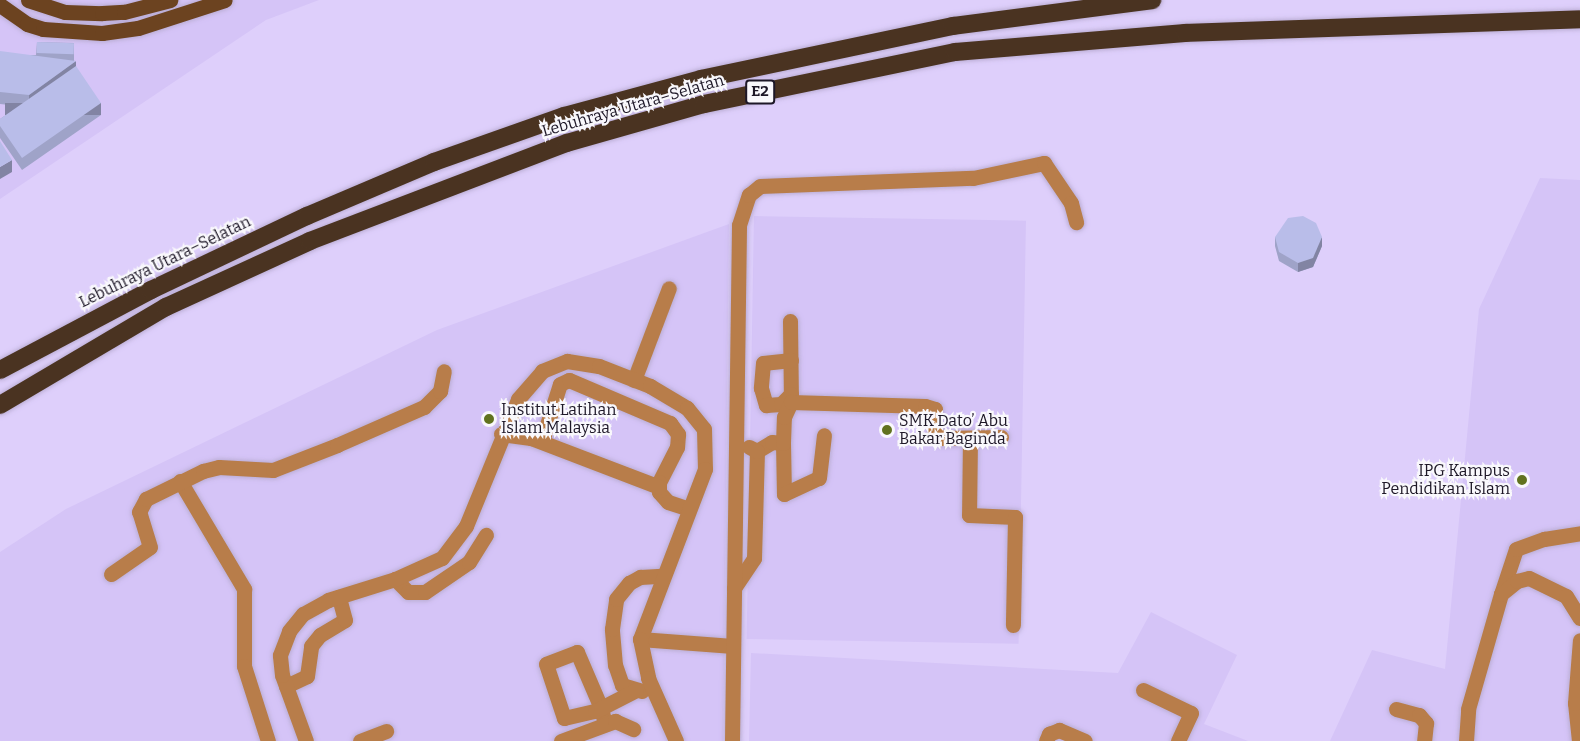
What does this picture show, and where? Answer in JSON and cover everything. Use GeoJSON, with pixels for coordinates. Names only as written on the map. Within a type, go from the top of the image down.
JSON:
{"type":"FeatureCollection","features":[{"type":"Feature","properties":{"kind":"highway","name":"Lebuhraya Utara–Selatan"},"geometry":{"type":"LineString","coordinates":[[0,370],[151,290],[307,216],[434,162],[564,116],[701,79],[953,26],[1152,0]]}},
{"type":"Feature","properties":{"kind":"highway","name":"Lebuhraya Utara–Selatan"},"geometry":{"type":"LineString","coordinates":[[0,405],[166,307],[310,241],[567,143],[705,104],[955,52],[1197,33],[1580,19]]}},
{"type":"Feature","properties":{"kind":"main road"},"geometry":{"type":"LineString","coordinates":[[28,0],[48,9],[102,13],[124,12],[170,0]]}},
{"type":"Feature","properties":{"kind":"main road"},"geometry":{"type":"LineString","coordinates":[[0,5],[35,27],[102,33],[138,28],[225,0]]}},
{"type":"Feature","properties":{"kind":"street"},"geometry":{"type":"LineString","coordinates":[[732,741],[739,225],[749,195],[760,186],[973,178],[1044,163],[1071,203],[1076,222]]}},
{"type":"Feature","properties":{"kind":"street"},"geometry":{"type":"LineString","coordinates":[[634,380],[669,288]]}},
{"type":"Feature","properties":{"kind":"street"},"geometry":{"type":"LineString","coordinates":[[790,321],[791,398],[784,417],[784,494],[819,478],[824,435]]}},
{"type":"Feature","properties":{"kind":"street"},"geometry":{"type":"LineString","coordinates":[[791,360],[763,363],[761,388],[766,405],[781,404],[791,398],[925,406],[936,409],[936,432],[940,438],[1001,437]]}},
{"type":"Feature","properties":{"kind":"street"},"geometry":{"type":"LineString","coordinates":[[306,741],[286,686],[280,655],[289,632],[303,614],[339,597],[395,579],[442,558],[454,544],[518,399],[551,365],[567,362],[599,366],[634,380],[687,408],[704,429],[705,469],[662,576],[640,639],[641,656],[676,741]]}},
{"type":"Feature","properties":{"kind":"street"},"geometry":{"type":"LineString","coordinates":[[111,573],[150,547],[139,516],[142,502],[180,481],[219,467],[273,470],[337,445],[424,407],[440,391],[444,371]]}},
{"type":"Feature","properties":{"kind":"street"},"geometry":{"type":"LineString","coordinates":[[531,438],[544,434],[560,384],[569,380],[670,423],[678,434],[677,447],[659,487]]}},
{"type":"Feature","properties":{"kind":"street"},"geometry":{"type":"LineString","coordinates":[[501,434],[531,438],[659,487],[668,502],[689,508]]}},
{"type":"Feature","properties":{"kind":"street"},"geometry":{"type":"LineString","coordinates":[[970,438],[969,515],[1015,517],[1013,625]]}},
{"type":"Feature","properties":{"kind":"street"},"geometry":{"type":"LineString","coordinates":[[736,440],[757,451]]}},
{"type":"Feature","properties":{"kind":"street"},"geometry":{"type":"LineString","coordinates":[[757,451],[772,442],[783,443]]}},
{"type":"Feature","properties":{"kind":"street"},"geometry":{"type":"LineString","coordinates":[[734,588],[754,558],[757,451]]}},
{"type":"Feature","properties":{"kind":"street"},"geometry":{"type":"LineString","coordinates":[[180,481],[244,589],[244,666],[268,741]]}},
{"type":"Feature","properties":{"kind":"street"},"geometry":{"type":"LineString","coordinates":[[1466,741],[1468,709],[1516,549],[1544,539],[1580,533]]}},
{"type":"Feature","properties":{"kind":"street"},"geometry":{"type":"LineString","coordinates":[[395,579],[408,592],[425,592],[469,562],[486,534]]}},
{"type":"Feature","properties":{"kind":"street"},"geometry":{"type":"LineString","coordinates":[[654,692],[636,690],[622,685],[615,665],[612,629],[616,599],[640,577],[662,576]]}},
{"type":"Feature","properties":{"kind":"street"},"geometry":{"type":"LineString","coordinates":[[1501,594],[1517,581],[1529,578],[1566,596],[1580,618]]}},
{"type":"Feature","properties":{"kind":"street"},"geometry":{"type":"LineString","coordinates":[[286,686],[307,676],[311,646],[320,635],[345,620],[339,597]]}},
{"type":"Feature","properties":{"kind":"street"},"geometry":{"type":"LineString","coordinates":[[640,639],[733,646]]}},
{"type":"Feature","properties":{"kind":"street"},"geometry":{"type":"LineString","coordinates":[[1579,741],[1577,703],[1580,640]]}},
{"type":"Feature","properties":{"kind":"street"},"geometry":{"type":"LineString","coordinates":[[605,724],[601,708],[577,652],[546,664],[564,718],[601,708],[636,690]]}},
{"type":"Feature","properties":{"kind":"street"},"geometry":{"type":"LineString","coordinates":[[1143,690],[1191,713],[1178,741]]}},
{"type":"Feature","properties":{"kind":"street"},"geometry":{"type":"LineString","coordinates":[[1396,709],[1419,715],[1426,723],[1424,741]]}},
{"type":"Feature","properties":{"kind":"street"},"geometry":{"type":"LineString","coordinates":[[561,741],[615,721],[633,729]]}},
{"type":"Feature","properties":{"kind":"street"},"geometry":{"type":"LineString","coordinates":[[1046,741],[1049,734],[1059,730],[1085,741]]}},
{"type":"Feature","properties":{"kind":"street"},"geometry":{"type":"LineString","coordinates":[[360,741],[386,731]]}},
{"type":"Feature","properties":{"kind":"shaded area"},"geometry":{"type":"Polygon","coordinates":[[[0,0],[319,0],[266,20],[0,199],[0,0]]]}},
{"type":"Feature","properties":{"kind":"shaded area","name":"IPG Kampus Pendidikan Islam"},"geometry":{"type":"Polygon","coordinates":[[[1540,178],[1580,180],[1580,741],[1330,741],[1372,650],[1445,669],[1479,309],[1540,178]]]}},
{"type":"Feature","properties":{"kind":"shaded area","name":"SMK Dato’ Abu Bakar Baginda"},"geometry":{"type":"Polygon","coordinates":[[[754,216],[1026,221],[1019,644],[747,639],[754,216]]]}},
{"type":"Feature","properties":{"kind":"shaded area","name":"Institut Latihan Islam Malaysia"},"geometry":{"type":"Polygon","coordinates":[[[729,224],[723,741],[0,741],[0,552],[66,509],[437,330],[729,224]]]}},
{"type":"Feature","properties":{"kind":"shaded area"},"geometry":{"type":"Polygon","coordinates":[[[1151,612],[1237,655],[1204,724],[1248,741],[749,741],[751,653],[1118,673],[1151,612]]]}},
{"type":"Feature","properties":{"kind":"building"},"geometry":{"type":"Polygon","coordinates":[[[37,42],[74,43],[74,54],[37,53],[37,42]]]}},
{"type":"Feature","properties":{"kind":"building"},"geometry":{"type":"Polygon","coordinates":[[[0,51],[76,61],[29,95],[0,92],[0,51]]]}},
{"type":"Feature","properties":{"kind":"building"},"geometry":{"type":"Polygon","coordinates":[[[76,66],[101,103],[22,158],[0,126],[0,119],[76,66]]]}},
{"type":"Feature","properties":{"kind":"building"},"geometry":{"type":"Polygon","coordinates":[[[0,141],[12,160],[0,167],[0,141]]]}},
{"type":"Feature","properties":{"kind":"building"},"geometry":{"type":"Polygon","coordinates":[[[1303,216],[1316,223],[1322,237],[1313,258],[1298,263],[1279,252],[1275,237],[1288,218],[1303,216]]]}},
{"type":"Feature","properties":{"kind":"place","name":"Institut Latihan Islam Malaysia"},"geometry":{"type":"Point","coordinates":[489,419]}},
{"type":"Feature","properties":{"kind":"place","name":"SMK Dato’ Abu Bakar Baginda"},"geometry":{"type":"Point","coordinates":[887,430]}},
{"type":"Feature","properties":{"kind":"place","name":"IPG Kampus Pendidikan Islam"},"geometry":{"type":"Point","coordinates":[1522,480]}}]}
